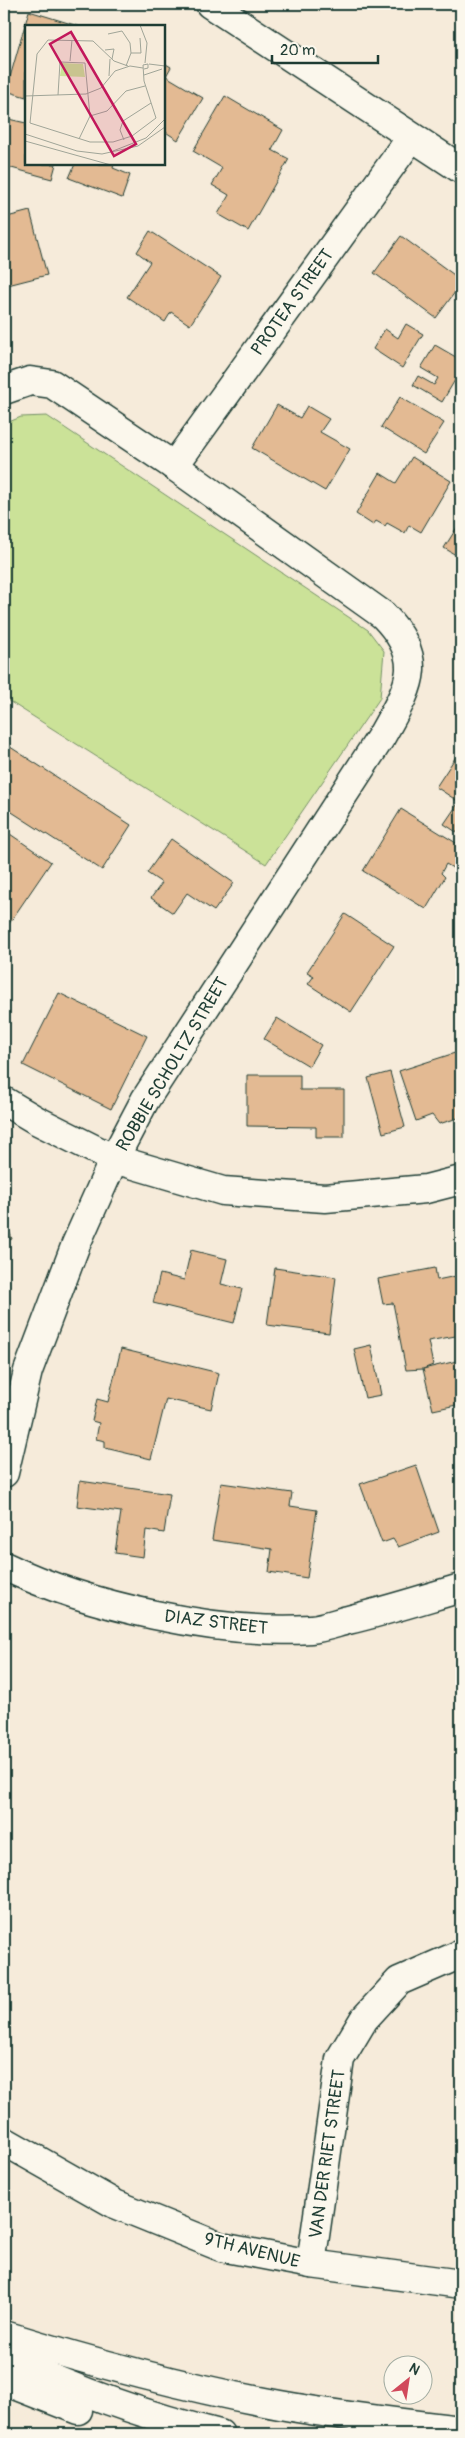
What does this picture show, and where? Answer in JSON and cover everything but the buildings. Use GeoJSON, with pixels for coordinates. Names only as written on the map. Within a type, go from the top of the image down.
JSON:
{"type":"FeatureCollection","features":[{"type":"Feature","properties":{"kind":"street"},"geometry":{"type":"LineString","coordinates":[[210,4],[411,138],[461,169]]}},
{"type":"Feature","properties":{"kind":"street","name":"PROTEA STREET"},"geometry":{"type":"LineString","coordinates":[[174,466],[411,138]]}},
{"type":"Feature","properties":{"kind":"street"},"geometry":{"type":"LineString","coordinates":[[4,390],[30,381],[52,384],[174,466]]}},
{"type":"Feature","properties":{"kind":"street","name":"ROBBIE SCHOLTZ STREET"},"geometry":{"type":"LineString","coordinates":[[4,1473],[28,1371],[76,1244],[114,1159],[145,1100],[381,736],[409,686],[411,663],[405,642],[383,615],[174,466]]}},
{"type":"Feature","properties":{"kind":"street"},"geometry":{"type":"LineString","coordinates":[[4,1101],[114,1159],[223,1191],[325,1198],[426,1190],[461,1180]]}},
{"type":"Feature","properties":{"kind":"street","name":"DIAZ STREET"},"geometry":{"type":"LineString","coordinates":[[4,1566],[31,1579],[126,1609],[229,1627],[270,1630],[312,1629],[374,1614],[461,1588]]}},
{"type":"Feature","properties":{"kind":"street","name":"VAN DER RIET STREET"},"geometry":{"type":"LineString","coordinates":[[312,2264],[340,2059],[364,2019],[399,1981],[461,1954]]}},
{"type":"Feature","properties":{"kind":"street","name":"9TH AVENUE"},"geometry":{"type":"LineString","coordinates":[[4,2141],[124,2208],[221,2247],[312,2264],[461,2284]]}},
{"type":"Feature","properties":{"kind":"street"},"geometry":{"type":"LineString","coordinates":[[4,2335],[92,2362],[271,2403],[461,2430]]}},
{"type":"Feature","properties":{"kind":"street"},"geometry":{"type":"LineString","coordinates":[[4,2357],[61,2384],[135,2411],[220,2434]]}},
{"type":"Feature","properties":{"kind":"street"},"geometry":{"type":"LineString","coordinates":[[4,2381],[146,2434]]}},
{"type":"Feature","properties":{"kind":"green space"},"geometry":{"type":"Polygon","coordinates":[[[47,416],[368,630],[384,651],[380,698],[266,864],[4,698],[4,424],[21,417],[47,416]]]}}]}
